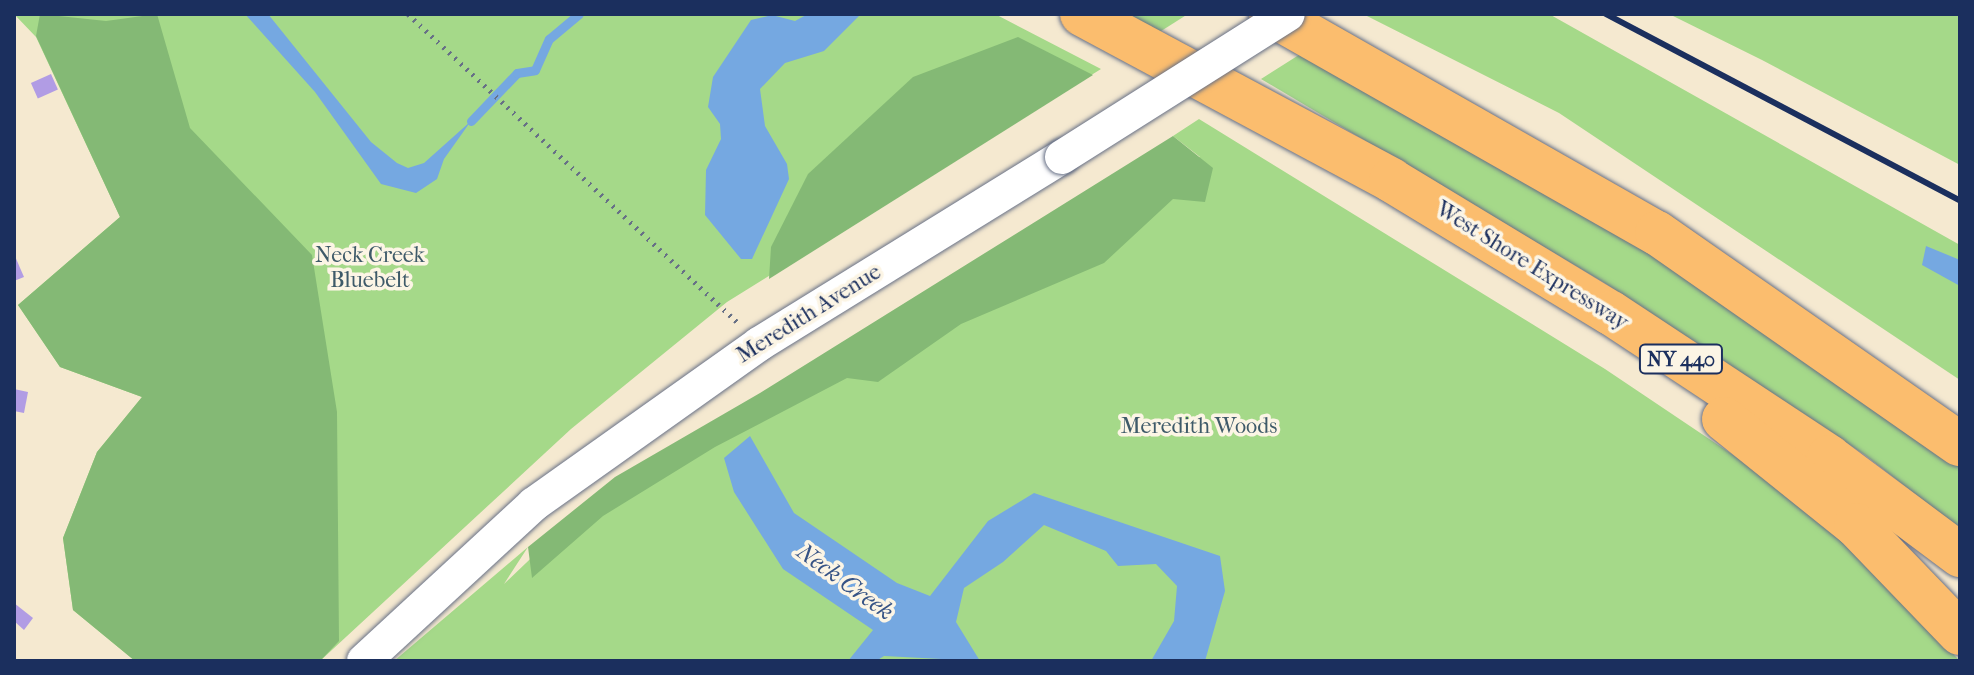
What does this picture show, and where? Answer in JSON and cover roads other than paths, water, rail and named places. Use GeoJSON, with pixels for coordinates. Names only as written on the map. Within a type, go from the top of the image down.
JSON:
{"type":"FeatureCollection","features":[{"type":"Feature","properties":{"kind":"highway","name":"West Shore Expressway"},"geometry":{"type":"LineString","coordinates":[[1082,14],[1391,180],[1624,321],[1829,457],[1960,555]]}},
{"type":"Feature","properties":{"kind":"highway"},"geometry":{"type":"LineString","coordinates":[[1271,14],[1773,296],[1960,413]]}},
{"type":"Feature","properties":{"kind":"highway"},"geometry":{"type":"LineString","coordinates":[[1391,180],[1741,431],[1856,525],[1960,633]]}},
{"type":"Feature","properties":{"kind":"highway"},"geometry":{"type":"LineString","coordinates":[[1657,233],[1960,444]]}},
{"type":"Feature","properties":{"kind":"street","name":"Meredith Avenue"},"geometry":{"type":"LineString","coordinates":[[364,661],[534,504],[759,344],[1288,14]]}},
{"type":"Feature","properties":{"kind":"water"},"geometry":{"type":"Polygon","coordinates":[[[245,14],[268,14],[371,142],[397,163],[408,168],[424,163],[471,121],[444,159],[437,179],[416,193],[381,184],[315,92],[245,14]]]}},
{"type":"Feature","properties":{"kind":"water"},"geometry":{"type":"Polygon","coordinates":[[[808,14],[861,14],[824,51],[785,63],[760,89],[765,126],[787,164],[789,179],[752,259],[741,259],[705,215],[706,170],[721,139],[720,124],[708,107],[713,77],[751,20],[772,15],[795,21],[808,14]]]}},
{"type":"Feature","properties":{"kind":"water"},"geometry":{"type":"Polygon","coordinates":[[[1926,246],[1960,260],[1960,286],[1922,265],[1926,246]]]}},
{"type":"Feature","properties":{"kind":"water","name":"Neck Creek"},"geometry":{"type":"Polygon","coordinates":[[[750,436],[794,513],[897,583],[930,596],[988,521],[1034,493],[1220,556],[1225,591],[1205,661],[1151,661],[1174,621],[1177,586],[1156,564],[1118,566],[1106,551],[1044,525],[1003,562],[964,588],[956,622],[980,661],[884,656],[876,661],[848,661],[873,630],[783,569],[734,492],[724,458],[750,436]]]}},
{"type":"Feature","properties":{"kind":"waterway"},"geometry":{"type":"LineString","coordinates":[[471,121],[517,73],[535,70],[549,39],[579,14]]}},
{"type":"Feature","properties":{"kind":"railway"},"geometry":{"type":"LineString","coordinates":[[1606,14],[1960,201]]}},
{"type":"Feature","properties":{"kind":"park label","name":"Neck Creek Bluebelt"},"geometry":{"type":"Point","coordinates":[370,268]}},
{"type":"Feature","properties":{"kind":"park label","name":"Meredith Woods"},"geometry":{"type":"Point","coordinates":[1199,427]}}]}
